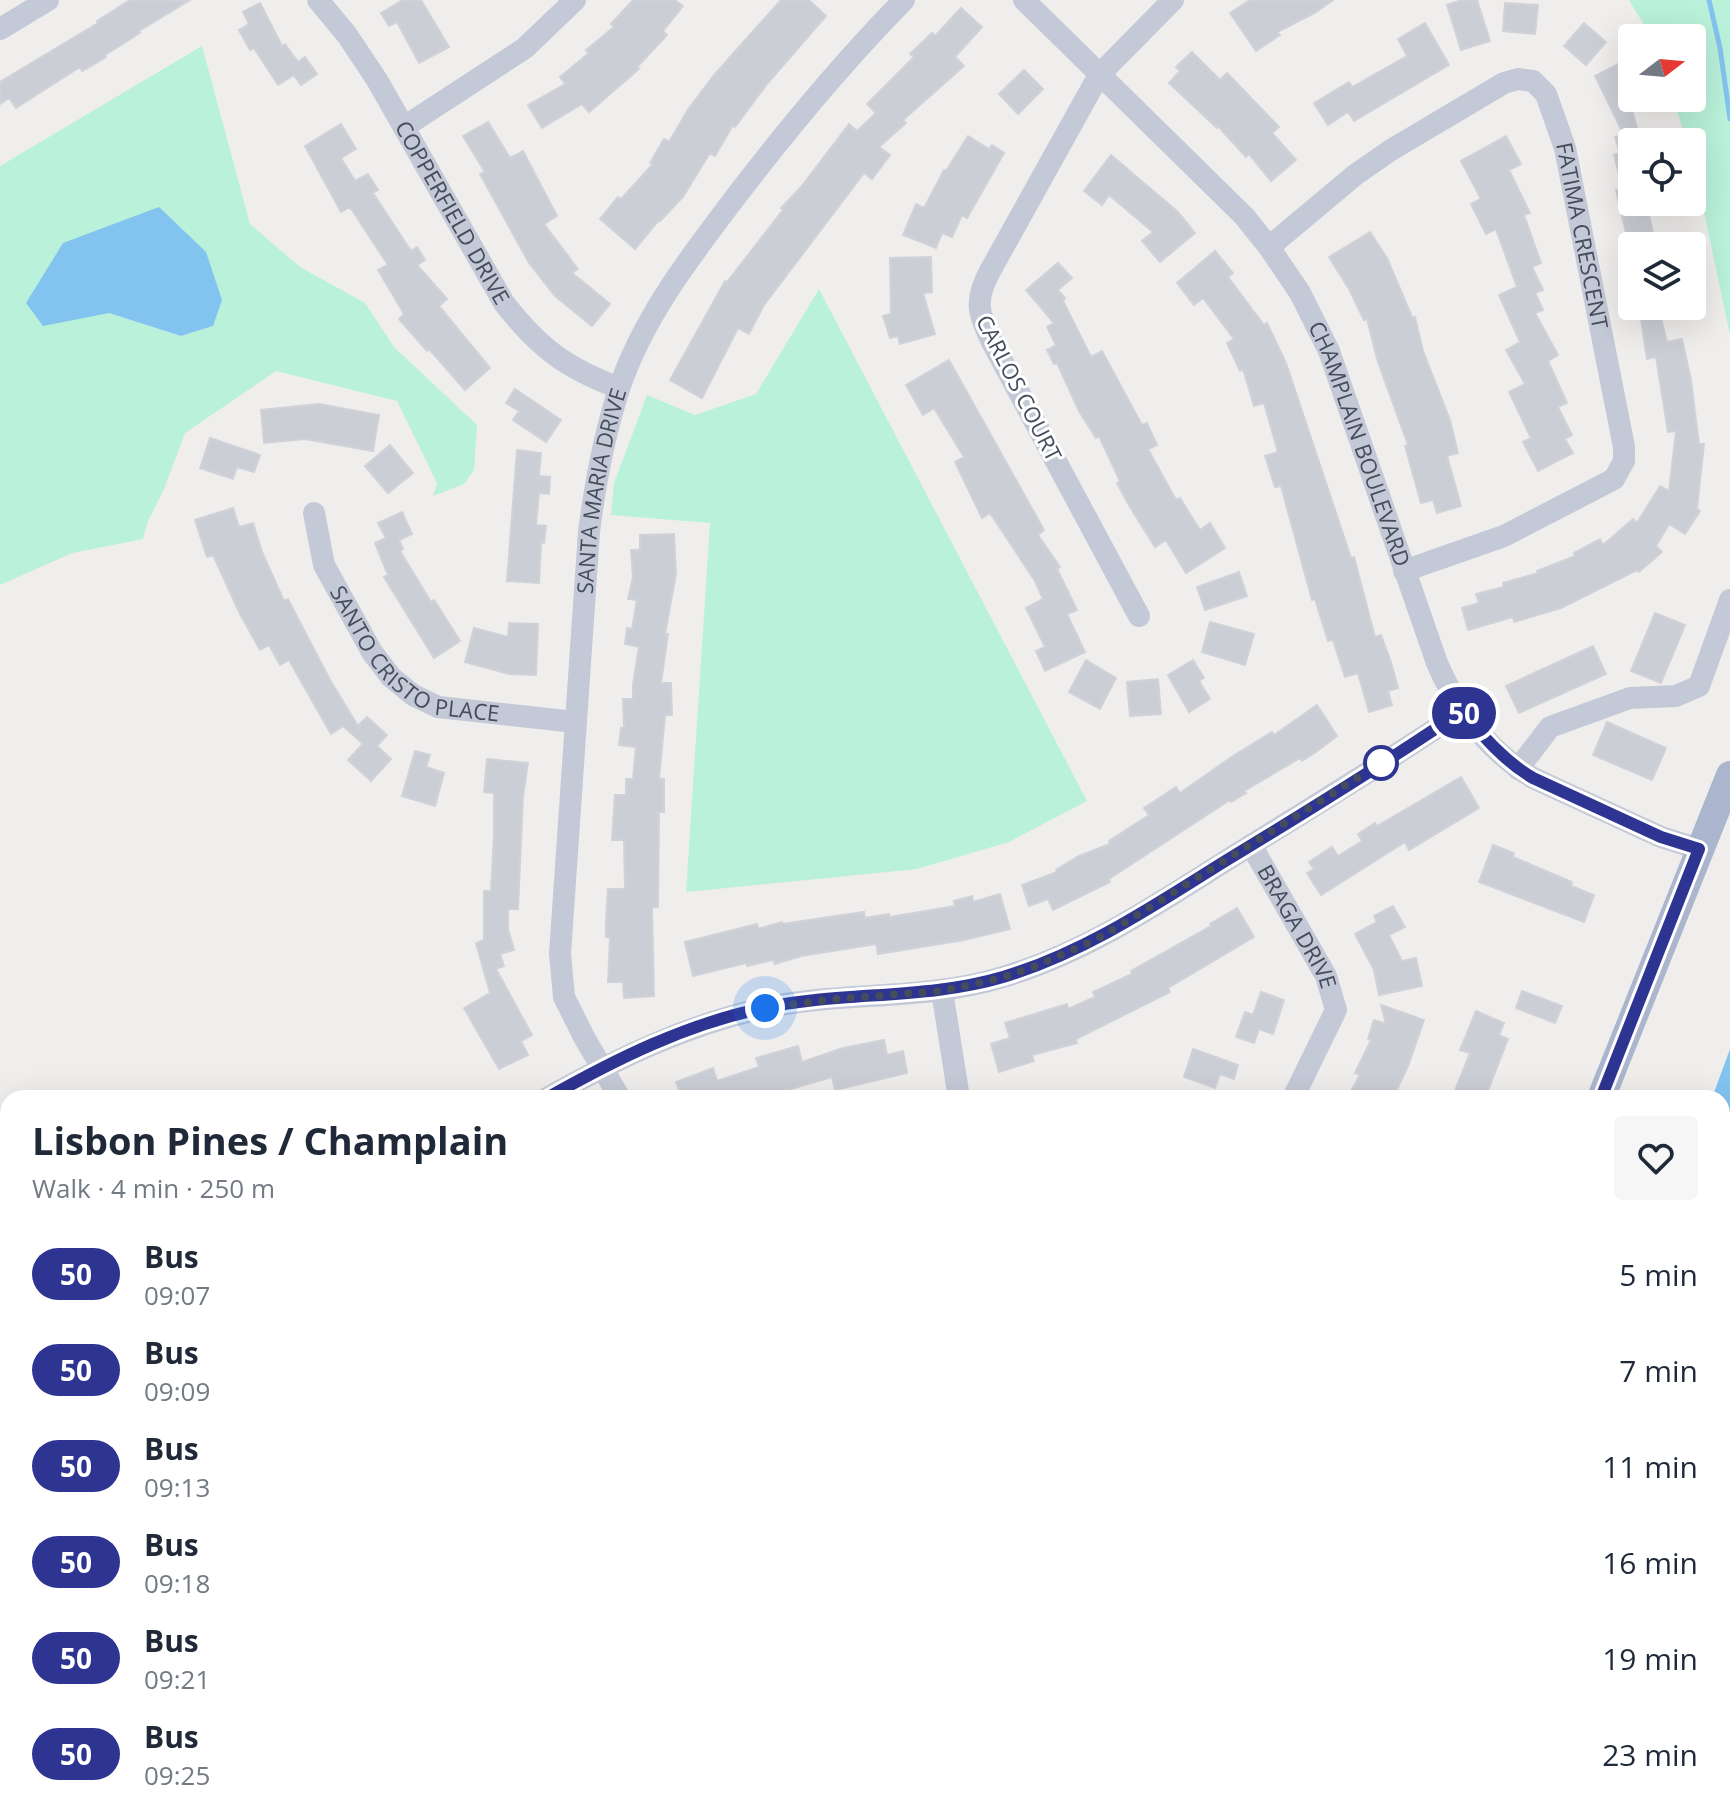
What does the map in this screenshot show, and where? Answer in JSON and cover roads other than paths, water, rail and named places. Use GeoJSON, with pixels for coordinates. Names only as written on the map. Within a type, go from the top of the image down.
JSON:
{"type":"FeatureCollection","features":[{"type":"Feature","properties":{"kind":"main road"},"geometry":{"type":"LineString","coordinates":[[1604,1090],[1730,775]]}},
{"type":"Feature","properties":{"kind":"street","name":"COPPERFIELD DRIVE"},"geometry":{"type":"LineString","coordinates":[[318,0],[347,35],[404,127],[504,303],[529,335],[560,361],[619,388]]}},
{"type":"Feature","properties":{"kind":"street"},"geometry":{"type":"LineString","coordinates":[[404,127],[525,48],[575,0]]}},
{"type":"Feature","properties":{"kind":"street","name":"SANTA MARIA DRIVE"},"geometry":{"type":"LineString","coordinates":[[615,1090],[564,997],[560,954],[591,518],[596,477],[619,388],[646,327],[683,266],[786,130],[904,0]]}},
{"type":"Feature","properties":{"kind":"street","name":"CHAMPLAIN BOULEVARD"},"geometry":{"type":"LineString","coordinates":[[1024,0],[1244,216],[1300,293],[1329,351],[1437,663],[1462,711],[1489,744],[1518,769],[1661,837],[1699,849]]}},
{"type":"Feature","properties":{"kind":"street","name":"CARLOS COURT"},"geometry":{"type":"LineString","coordinates":[[1139,616],[992,342],[979,312],[978,299],[990,271],[1099,75],[1173,0]]}},
{"type":"Feature","properties":{"kind":"street"},"geometry":{"type":"LineString","coordinates":[[0,29],[36,3]]}},
{"type":"Feature","properties":{"kind":"street","name":"FATIMA CRESCENT"},"geometry":{"type":"LineString","coordinates":[[1269,247],[1355,175],[1504,83],[1518,79],[1533,81],[1546,94],[1572,176],[1624,447],[1624,461],[1614,479],[1533,523],[1404,571]]}},
{"type":"Feature","properties":{"kind":"street","name":"SANTO CRISTO PLACE"},"geometry":{"type":"LineString","coordinates":[[314,513],[324,565],[331,578],[372,652],[391,677],[413,695],[438,707],[575,722]]}},
{"type":"Feature","properties":{"kind":"street"},"geometry":{"type":"LineString","coordinates":[[1518,769],[1550,727],[1630,698],[1676,696],[1699,686],[1730,600]]}},
{"type":"Feature","properties":{"kind":"street"},"geometry":{"type":"LineString","coordinates":[[561,1090],[602,1067],[691,1028],[765,1008],[942,991],[1001,978],[1076,950],[1251,845],[1462,711]]}},
{"type":"Feature","properties":{"kind":"street","name":"BRAGA DRIVE"},"geometry":{"type":"LineString","coordinates":[[1251,845],[1326,976],[1336,1010],[1297,1090]]}},
{"type":"Feature","properties":{"kind":"street"},"geometry":{"type":"LineString","coordinates":[[942,991],[958,1090]]}},
{"type":"Feature","properties":{"kind":"water"},"geometry":{"type":"Polygon","coordinates":[[[159,207],[206,252],[222,300],[213,326],[181,336],[109,313],[43,326],[26,303],[63,243],[159,207]]]}},
{"type":"Feature","properties":{"kind":"water"},"geometry":{"type":"Polygon","coordinates":[[[1730,1049],[1730,1090],[1715,1090],[1730,1049]]]}},
{"type":"Feature","properties":{"kind":"waterway"},"geometry":{"type":"LineString","coordinates":[[1709,0],[1720,48],[1730,119]]}}]}
